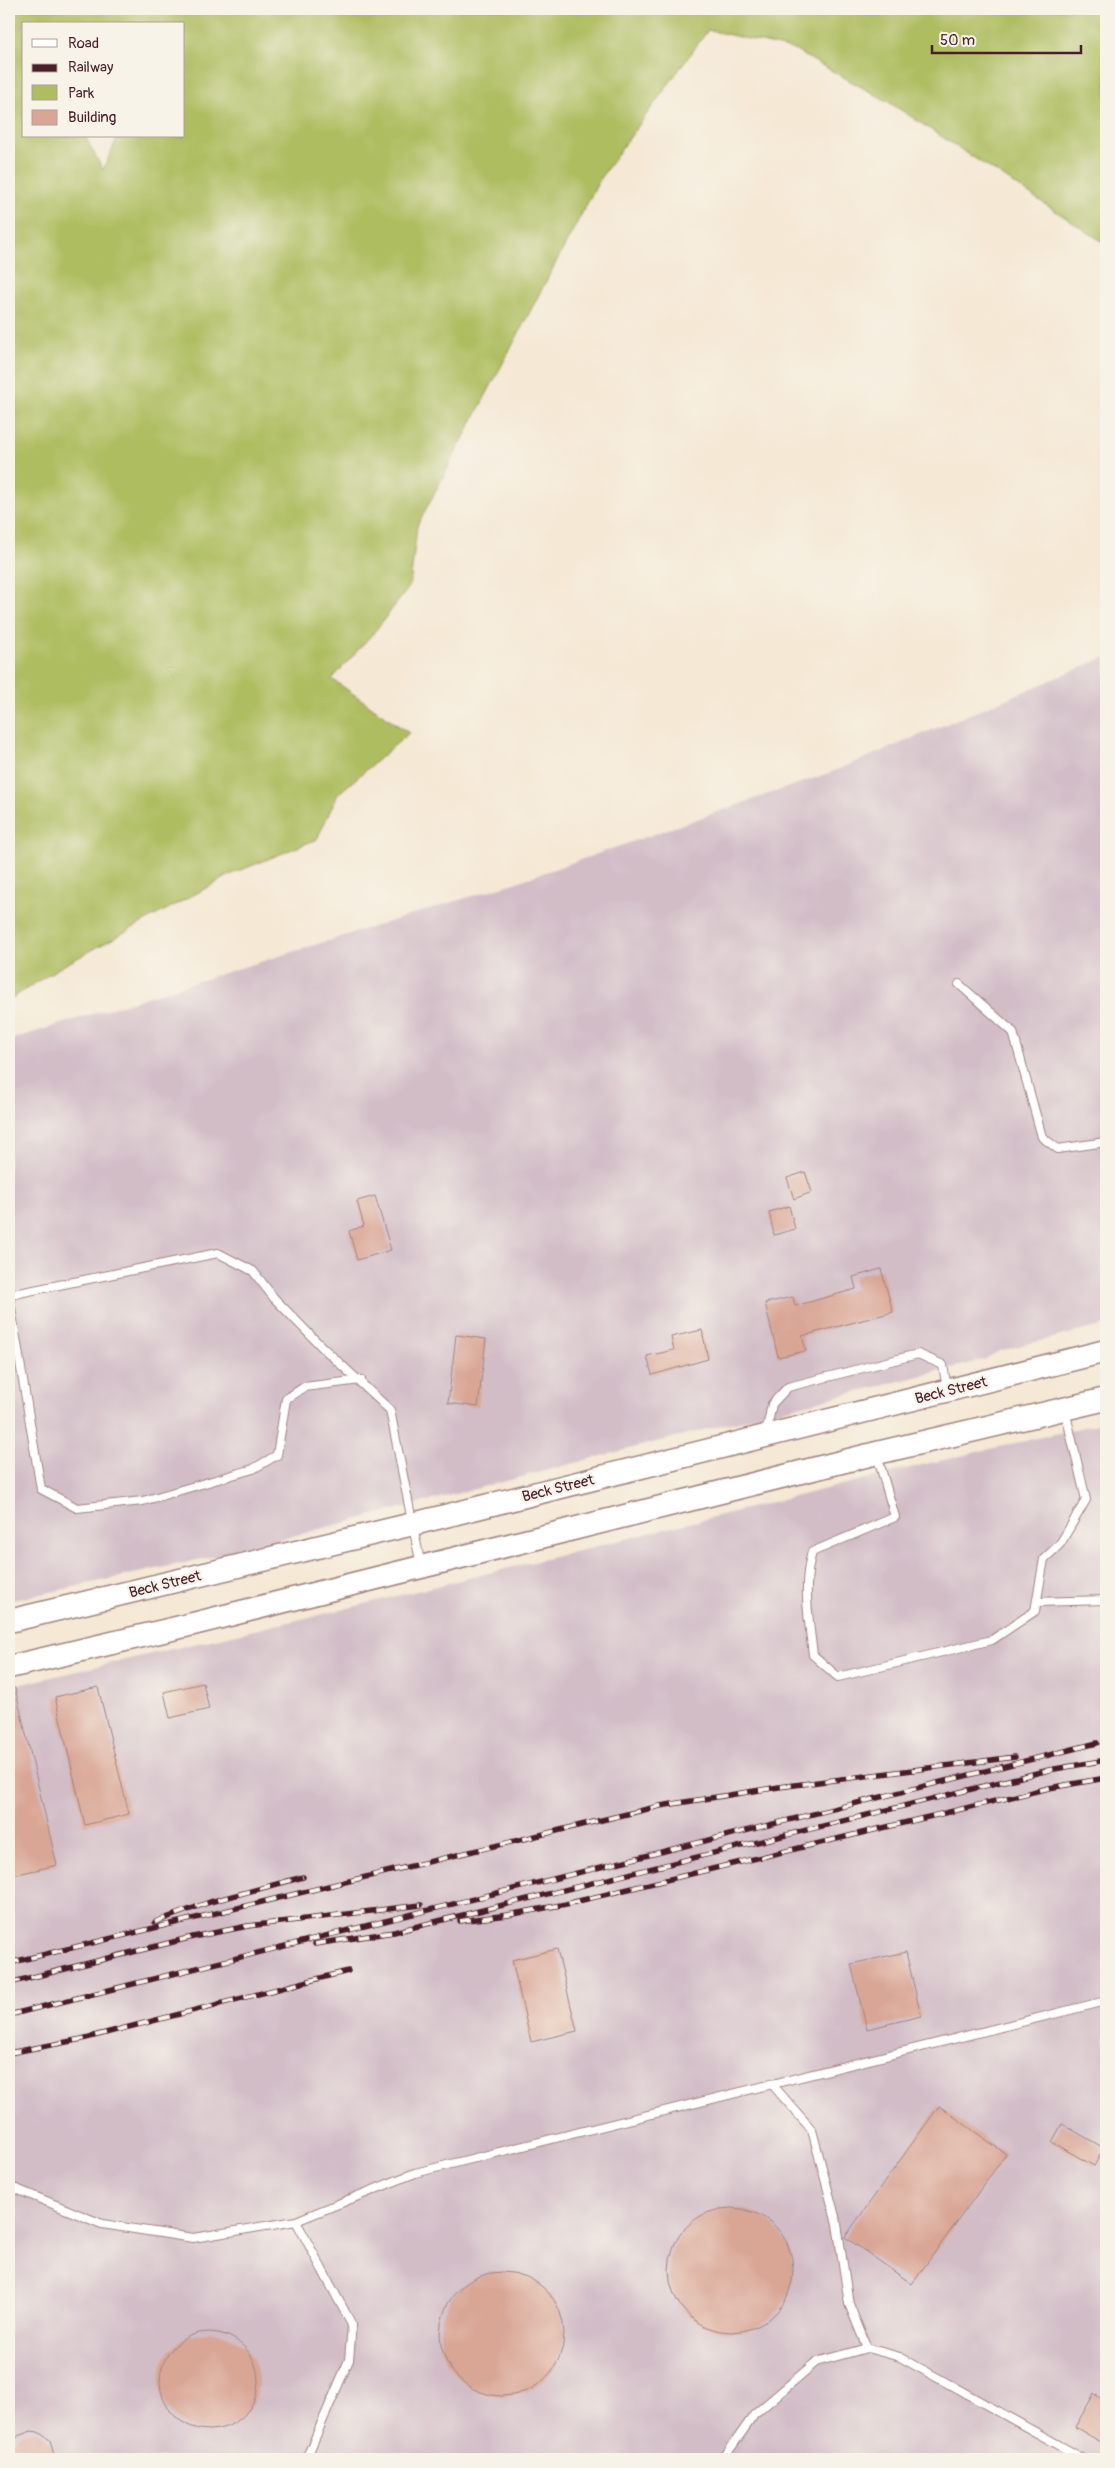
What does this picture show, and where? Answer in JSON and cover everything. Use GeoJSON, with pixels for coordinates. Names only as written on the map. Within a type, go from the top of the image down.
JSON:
{"type":"FeatureCollection","features":[{"type":"Feature","properties":{"kind":"main road","name":"Beck Street"},"geometry":{"type":"LineString","coordinates":[[9,1621],[413,1524],[1106,1351]]}},
{"type":"Feature","properties":{"kind":"main road"},"geometry":{"type":"LineString","coordinates":[[9,1667],[185,1626],[877,1453],[1106,1399]]}},
{"type":"Feature","properties":{"kind":"lane"},"geometry":{"type":"LineString","coordinates":[[959,984],[1013,1032],[1042,1136],[1058,1149],[1106,1142]]}},
{"type":"Feature","properties":{"kind":"lane"},"geometry":{"type":"LineString","coordinates":[[361,1380],[304,1387],[286,1399],[277,1454],[253,1469],[143,1502],[77,1508],[41,1489],[9,1295],[218,1253],[253,1271],[274,1298],[320,1345],[361,1380],[390,1410],[422,1568]]}},
{"type":"Feature","properties":{"kind":"lane"},"geometry":{"type":"LineString","coordinates":[[765,1437],[772,1404],[788,1387],[918,1354],[943,1365],[947,1391]]}},
{"type":"Feature","properties":{"kind":"lane"},"geometry":{"type":"LineString","coordinates":[[877,1453],[895,1517],[812,1552],[807,1569],[806,1598],[813,1655],[838,1677],[992,1640],[1035,1611],[1044,1559],[1060,1544],[1086,1500],[1064,1408]]}},
{"type":"Feature","properties":{"kind":"lane"},"geometry":{"type":"LineString","coordinates":[[1037,1602],[1106,1600]]}},
{"type":"Feature","properties":{"kind":"lane"},"geometry":{"type":"LineString","coordinates":[[9,2186],[102,2224],[193,2238],[296,2221],[415,2173],[1106,2001]]}},
{"type":"Feature","properties":{"kind":"lane"},"geometry":{"type":"LineString","coordinates":[[771,2084],[812,2130],[837,2224],[849,2304],[867,2348]]}},
{"type":"Feature","properties":{"kind":"lane"},"geometry":{"type":"LineString","coordinates":[[296,2221],[352,2324],[349,2360],[306,2459]]}},
{"type":"Feature","properties":{"kind":"lane"},"geometry":{"type":"LineString","coordinates":[[724,2459],[754,2415],[816,2362],[867,2348],[900,2357],[1084,2459]]}},
{"type":"Feature","properties":{"kind":"shaded area"},"geometry":{"type":"Polygon","coordinates":[[[1106,657],[1106,1325],[999,1351],[984,1360],[683,1435],[216,1556],[9,1601],[9,1040],[514,883],[832,772],[1106,657]]]}},
{"type":"Feature","properties":{"kind":"shaded area"},"geometry":{"type":"Polygon","coordinates":[[[1106,1422],[1106,2459],[9,2459],[9,1687],[336,1611],[926,1464],[1106,1422]]]}},
{"type":"Feature","properties":{"kind":"green space"},"geometry":{"type":"Polygon","coordinates":[[[9,9],[1106,9],[1106,244],[887,101],[792,49],[708,30],[601,177],[417,526],[410,586],[375,631],[332,679],[409,733],[338,794],[317,839],[234,873],[57,969],[9,1000],[9,9]]]}},
{"type":"Feature","properties":{"kind":"building"},"geometry":{"type":"Polygon","coordinates":[[[805,1172],[812,1192],[794,1199],[787,1178],[805,1172]]]}},
{"type":"Feature","properties":{"kind":"building"},"geometry":{"type":"Polygon","coordinates":[[[375,1196],[391,1250],[357,1260],[349,1231],[364,1226],[357,1201],[375,1196]]]}},
{"type":"Feature","properties":{"kind":"building"},"geometry":{"type":"Polygon","coordinates":[[[789,1206],[795,1229],[774,1235],[769,1212],[789,1206]]]}},
{"type":"Feature","properties":{"kind":"building"},"geometry":{"type":"Polygon","coordinates":[[[881,1269],[893,1312],[802,1336],[806,1351],[778,1357],[765,1303],[793,1297],[795,1306],[856,1289],[853,1277],[881,1269]]]}},
{"type":"Feature","properties":{"kind":"building"},"geometry":{"type":"Polygon","coordinates":[[[702,1330],[708,1359],[652,1375],[647,1356],[674,1350],[671,1337],[702,1330]]]}},
{"type":"Feature","properties":{"kind":"building"},"geometry":{"type":"Polygon","coordinates":[[[456,1335],[486,1339],[478,1407],[448,1403],[456,1335]]]}},
{"type":"Feature","properties":{"kind":"building"},"geometry":{"type":"Polygon","coordinates":[[[203,1683],[209,1709],[170,1718],[164,1692],[203,1683]]]}},
{"type":"Feature","properties":{"kind":"building"},"geometry":{"type":"Polygon","coordinates":[[[98,1687],[129,1814],[85,1825],[55,1697],[98,1687]]]}},
{"type":"Feature","properties":{"kind":"building"},"geometry":{"type":"Polygon","coordinates":[[[15,1688],[57,1865],[14,1875],[9,1853],[9,1689],[15,1688]]]}},
{"type":"Feature","properties":{"kind":"building"},"geometry":{"type":"Polygon","coordinates":[[[557,1949],[577,2031],[531,2042],[512,1960],[557,1949]]]}},
{"type":"Feature","properties":{"kind":"building"},"geometry":{"type":"Polygon","coordinates":[[[906,1952],[921,2016],[867,2029],[851,1964],[906,1952]]]}},
{"type":"Feature","properties":{"kind":"building"},"geometry":{"type":"Polygon","coordinates":[[[939,2106],[1006,2154],[912,2284],[845,2237],[939,2106]]]}},
{"type":"Feature","properties":{"kind":"building"},"geometry":{"type":"Polygon","coordinates":[[[1062,2124],[1104,2148],[1094,2166],[1052,2142],[1062,2124]]]}},
{"type":"Feature","properties":{"kind":"building"},"geometry":{"type":"Polygon","coordinates":[[[731,2208],[755,2212],[775,2226],[789,2246],[793,2270],[789,2294],[775,2314],[755,2328],[731,2332],[707,2328],[687,2314],[673,2294],[669,2270],[673,2246],[687,2226],[707,2212],[731,2208]]]}},
{"type":"Feature","properties":{"kind":"building"},"geometry":{"type":"Polygon","coordinates":[[[502,2272],[526,2276],[546,2290],[560,2310],[564,2334],[560,2358],[546,2378],[526,2392],[502,2396],[478,2392],[458,2378],[444,2358],[440,2334],[444,2310],[458,2290],[478,2276],[502,2272]]]}},
{"type":"Feature","properties":{"kind":"building"},"geometry":{"type":"Polygon","coordinates":[[[209,2332],[228,2336],[244,2346],[254,2362],[258,2381],[254,2400],[244,2416],[228,2426],[209,2430],[190,2426],[174,2416],[164,2400],[160,2381],[164,2362],[174,2346],[190,2336],[209,2332]]]}},
{"type":"Feature","properties":{"kind":"building"},"geometry":{"type":"Polygon","coordinates":[[[1094,2394],[1106,2401],[1106,2445],[1075,2427],[1094,2394]]]}},
{"type":"Feature","properties":{"kind":"building"},"geometry":{"type":"Polygon","coordinates":[[[31,2431],[38,2432],[50,2440],[55,2459],[10,2459],[13,2442],[18,2436],[31,2431]]]}},
{"type":"Feature","properties":{"kind":"railway"},"geometry":{"type":"LineString","coordinates":[[9,2015],[1097,1743]]}},
{"type":"Feature","properties":{"kind":"railway"},"geometry":{"type":"LineString","coordinates":[[9,1963],[660,1806],[779,1787],[1015,1757]]}},
{"type":"Feature","properties":{"kind":"railway"},"geometry":{"type":"LineString","coordinates":[[315,1944],[394,1932],[1049,1770],[1106,1760]]}},
{"type":"Feature","properties":{"kind":"railway"},"geometry":{"type":"LineString","coordinates":[[460,1921],[508,1915],[566,1904],[1049,1788],[1106,1778]]}},
{"type":"Feature","properties":{"kind":"railway"},"geometry":{"type":"LineString","coordinates":[[155,1922],[210,1902],[303,1877]]}},
{"type":"Feature","properties":{"kind":"railway"},"geometry":{"type":"LineString","coordinates":[[9,1983],[193,1937],[248,1926],[421,1905]]}},
{"type":"Feature","properties":{"kind":"railway"},"geometry":{"type":"LineString","coordinates":[[9,2053],[82,2039],[348,1971]]}}]}
